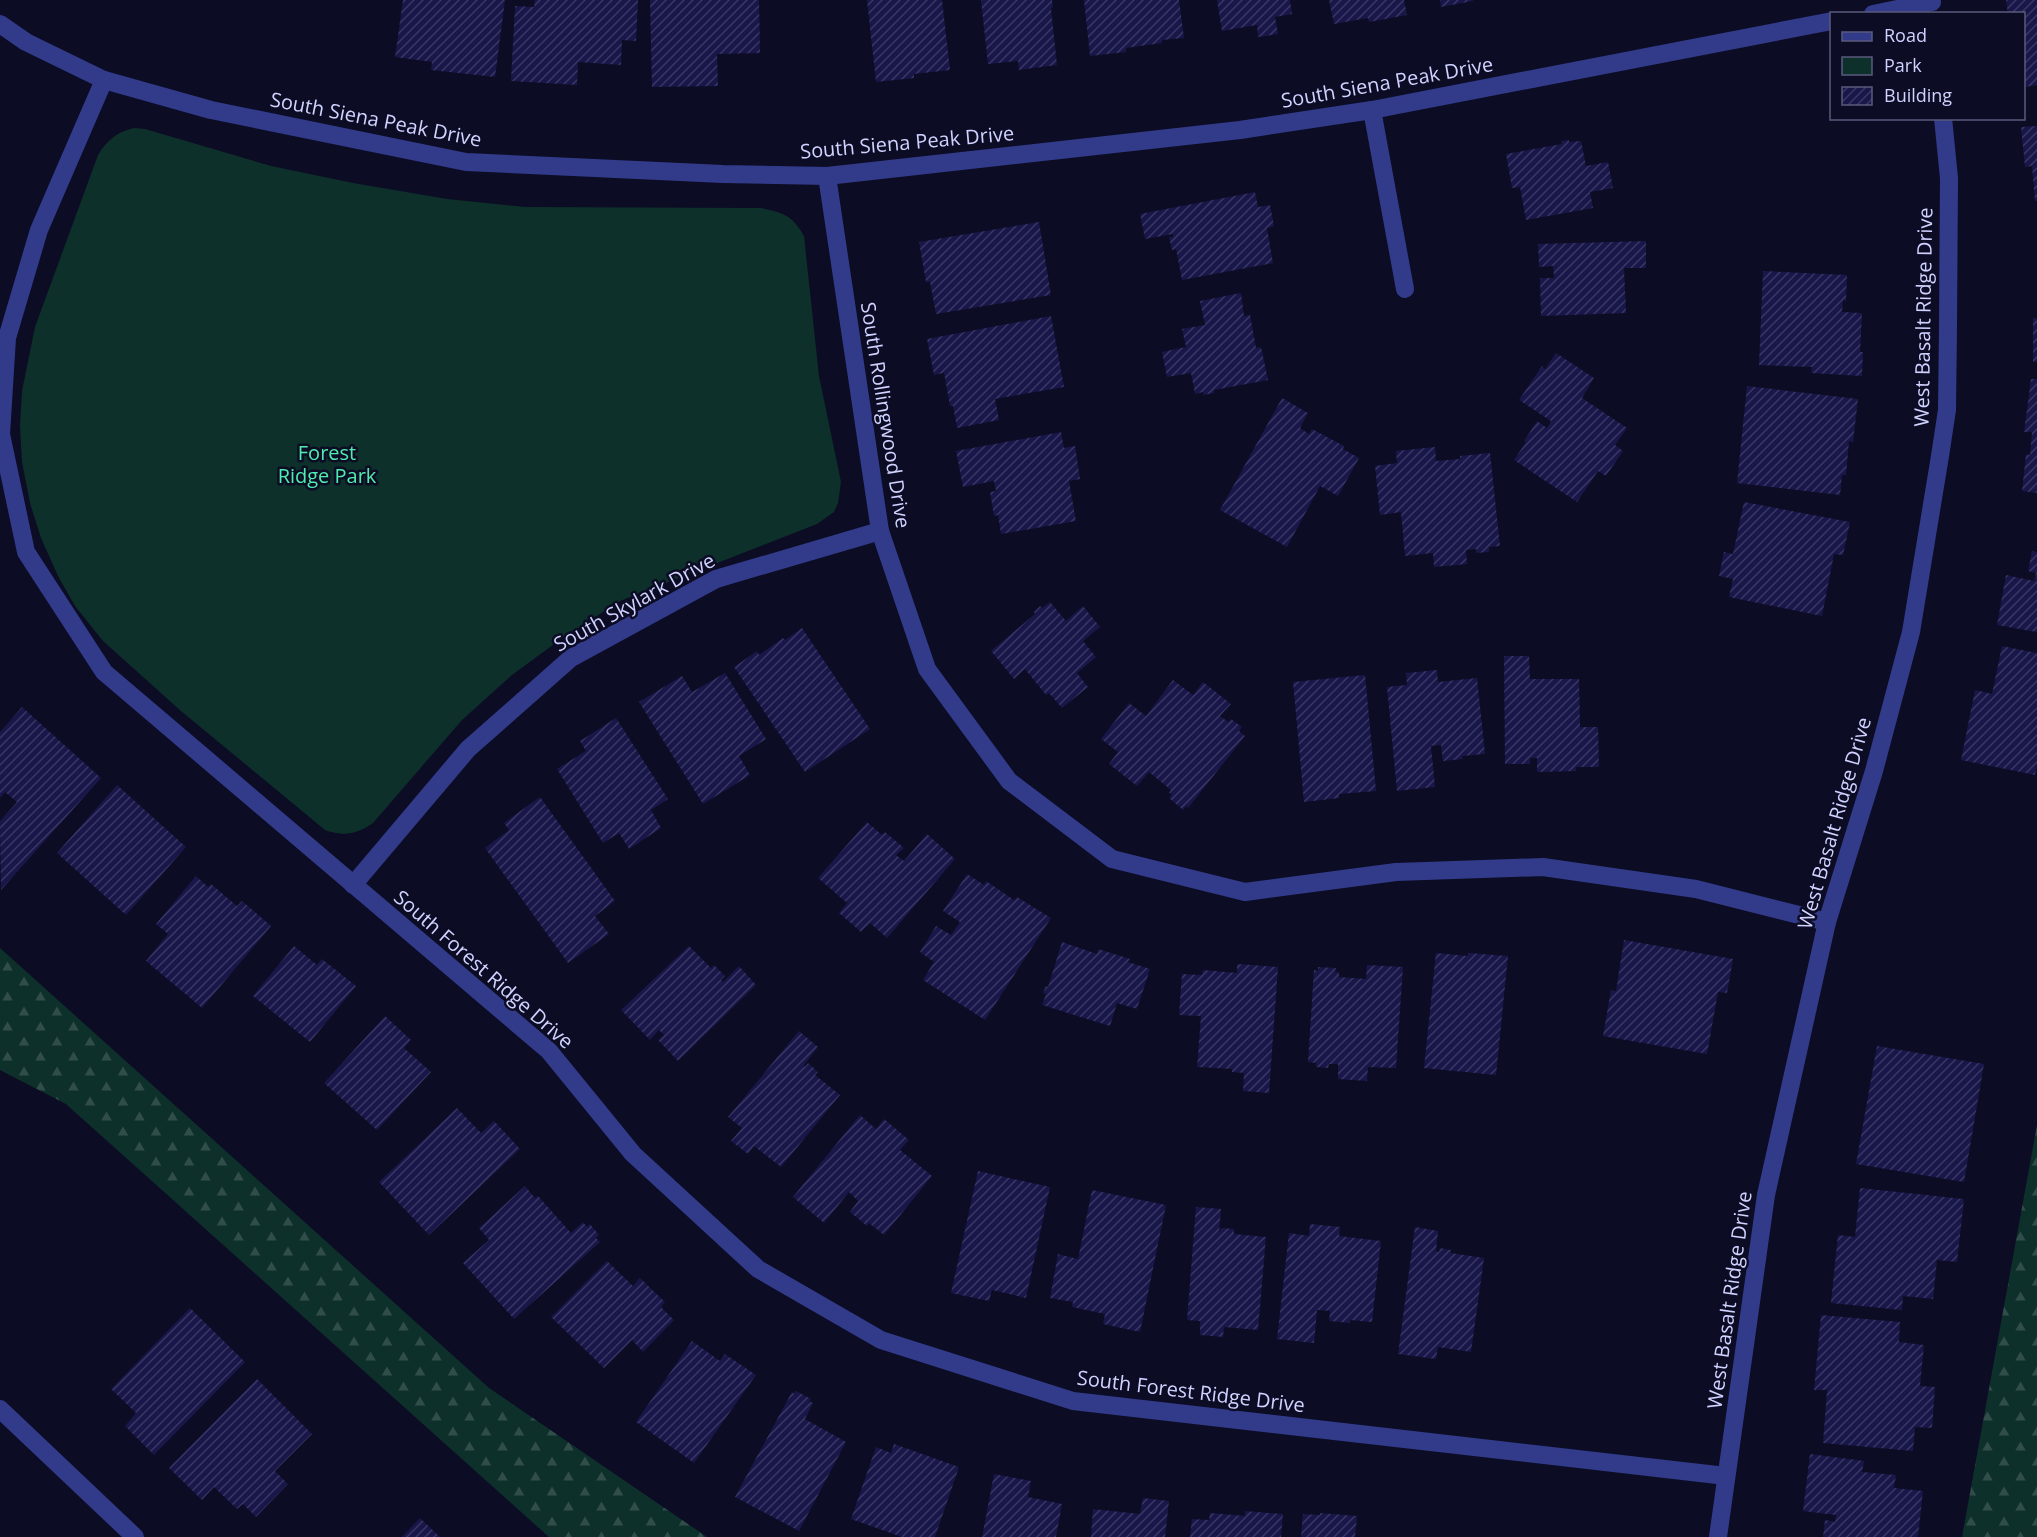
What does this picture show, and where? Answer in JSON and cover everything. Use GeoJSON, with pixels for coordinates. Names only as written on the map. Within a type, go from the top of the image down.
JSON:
{"type":"FeatureCollection","features":[{"type":"Feature","properties":{"kind":"street"},"geometry":{"type":"LineString","coordinates":[[1886,12],[1932,5]]}},
{"type":"Feature","properties":{"kind":"street","name":"South Siena Peak Drive"},"geometry":{"type":"LineString","coordinates":[[0,24],[26,42],[104,80],[211,110],[466,162],[723,174],[827,176],[1240,130],[1372,110],[1830,21]]}},
{"type":"Feature","properties":{"kind":"street","name":"South Forest Ridge Drive"},"geometry":{"type":"LineString","coordinates":[[104,80],[39,230],[7,338],[0,434],[26,552],[104,672],[549,1051],[633,1154],[758,1269],[881,1340],[1073,1401],[1726,1476]]}},
{"type":"Feature","properties":{"kind":"street"},"geometry":{"type":"LineString","coordinates":[[1372,110],[1405,289]]}},
{"type":"Feature","properties":{"kind":"street","name":"West Basalt Ridge Drive"},"geometry":{"type":"LineString","coordinates":[[1718,1537],[1766,1195],[1827,921],[1874,771],[1911,632],[1947,410],[1949,178],[1943,120]]}},
{"type":"Feature","properties":{"kind":"street","name":"South Rollingwood Drive"},"geometry":{"type":"LineString","coordinates":[[827,176],[880,531],[927,669],[1008,781],[1112,859],[1245,892],[1396,872],[1543,867],[1696,889],[1827,921]]}},
{"type":"Feature","properties":{"kind":"street","name":"South Skylark Drive"},"geometry":{"type":"LineString","coordinates":[[353,885],[468,749],[571,658],[716,579],[880,531]]}},
{"type":"Feature","properties":{"kind":"street"},"geometry":{"type":"LineString","coordinates":[[0,1409],[135,1537]]}},
{"type":"Feature","properties":{"kind":"green space","name":"Forest Ridge Park"},"geometry":{"type":"Polygon","coordinates":[[[134,128],[145,129],[271,166],[447,199],[525,207],[761,208],[787,216],[804,236],[819,376],[841,482],[838,503],[834,512],[817,524],[620,601],[561,639],[512,675],[462,720],[373,823],[350,833],[325,830],[181,711],[103,641],[75,606],[58,576],[41,538],[30,503],[22,462],[20,426],[22,391],[35,327],[98,155],[113,137],[134,128]]]}},
{"type":"Feature","properties":{"kind":"green space"},"geometry":{"type":"Polygon","coordinates":[[[0,948],[489,1388],[707,1537],[549,1537],[66,1104],[0,1070],[0,948]]]}},
{"type":"Feature","properties":{"kind":"green space"},"geometry":{"type":"Polygon","coordinates":[[[2037,1125],[2037,1537],[1962,1537],[2037,1125]]]}},
{"type":"Feature","properties":{"kind":"building"},"geometry":{"type":"Polygon","coordinates":[[[403,0],[505,0],[495,77],[431,70],[432,62],[395,57],[403,0]]]}},
{"type":"Feature","properties":{"kind":"building"},"geometry":{"type":"Polygon","coordinates":[[[535,0],[638,0],[636,41],[622,40],[621,65],[578,62],[577,85],[511,81],[515,6],[534,7],[535,0]]]}},
{"type":"Feature","properties":{"kind":"building"},"geometry":{"type":"Polygon","coordinates":[[[650,0],[759,0],[760,53],[717,54],[718,86],[652,87],[650,0]]]}},
{"type":"Feature","properties":{"kind":"building"},"geometry":{"type":"Polygon","coordinates":[[[867,0],[942,0],[950,70],[914,74],[914,78],[876,82],[867,0]]]}},
{"type":"Feature","properties":{"kind":"building"},"geometry":{"type":"Polygon","coordinates":[[[981,0],[1052,0],[1057,65],[1019,70],[1018,61],[988,64],[981,0]]]}},
{"type":"Feature","properties":{"kind":"building"},"geometry":{"type":"Polygon","coordinates":[[[1084,0],[1179,0],[1184,38],[1126,48],[1126,52],[1090,56],[1084,0]]]}},
{"type":"Feature","properties":{"kind":"building"},"geometry":{"type":"Polygon","coordinates":[[[1217,0],[1290,0],[1292,14],[1275,17],[1278,34],[1258,37],[1257,25],[1222,31],[1217,0]]]}},
{"type":"Feature","properties":{"kind":"building"},"geometry":{"type":"Polygon","coordinates":[[[1329,0],[1404,0],[1407,15],[1369,22],[1368,18],[1334,24],[1329,0]]]}},
{"type":"Feature","properties":{"kind":"building"},"geometry":{"type":"Polygon","coordinates":[[[1440,0],[1473,0],[1473,1],[1441,7],[1440,0]]]}},
{"type":"Feature","properties":{"kind":"building"},"geometry":{"type":"Polygon","coordinates":[[[2006,0],[2037,0],[2037,85],[2025,87],[2025,12],[2008,12],[2006,0]]]}},
{"type":"Feature","properties":{"kind":"building"},"geometry":{"type":"Polygon","coordinates":[[[2037,126],[2037,201],[2035,201],[2032,166],[2025,167],[2021,127],[2037,126]]]}},
{"type":"Feature","properties":{"kind":"building"},"geometry":{"type":"Polygon","coordinates":[[[1569,140],[1569,142],[1581,141],[1586,166],[1608,162],[1613,188],[1590,192],[1593,208],[1526,220],[1520,187],[1512,188],[1506,154],[1562,144],[1561,141],[1569,140]]]}},
{"type":"Feature","properties":{"kind":"building"},"geometry":{"type":"Polygon","coordinates":[[[1255,192],[1258,207],[1270,205],[1274,226],[1267,228],[1273,263],[1182,280],[1176,249],[1172,250],[1169,237],[1173,237],[1173,234],[1145,239],[1140,214],[1255,192]]]}},
{"type":"Feature","properties":{"kind":"building"},"geometry":{"type":"Polygon","coordinates":[[[1039,222],[1051,295],[936,314],[930,282],[926,282],[919,242],[1039,222]]]}},
{"type":"Feature","properties":{"kind":"building"},"geometry":{"type":"Polygon","coordinates":[[[1646,241],[1646,268],[1624,268],[1626,313],[1541,316],[1540,278],[1554,278],[1553,266],[1539,267],[1538,244],[1646,241]]]}},
{"type":"Feature","properties":{"kind":"building"},"geometry":{"type":"Polygon","coordinates":[[[1763,271],[1847,275],[1846,301],[1843,300],[1842,312],[1862,313],[1860,352],[1863,352],[1862,376],[1811,373],[1812,367],[1759,365],[1763,271]]]}},
{"type":"Feature","properties":{"kind":"building"},"geometry":{"type":"Polygon","coordinates":[[[1241,293],[1244,316],[1250,315],[1256,348],[1261,347],[1268,380],[1214,390],[1214,393],[1203,395],[1203,392],[1195,394],[1191,373],[1167,377],[1162,352],[1186,347],[1182,329],[1205,325],[1200,301],[1241,293]]]}},
{"type":"Feature","properties":{"kind":"building"},"geometry":{"type":"Polygon","coordinates":[[[1051,316],[1064,387],[995,399],[999,420],[957,428],[944,373],[934,375],[927,339],[1051,316]]]}},
{"type":"Feature","properties":{"kind":"building"},"geometry":{"type":"Polygon","coordinates":[[[2033,318],[2037,318],[2037,362],[2033,362],[2033,318]]]}},
{"type":"Feature","properties":{"kind":"building"},"geometry":{"type":"Polygon","coordinates":[[[1556,353],[1594,378],[1582,398],[1627,428],[1615,445],[1623,451],[1606,476],[1598,471],[1577,502],[1514,460],[1537,421],[1547,428],[1551,421],[1519,400],[1542,366],[1545,369],[1556,353]]]}},
{"type":"Feature","properties":{"kind":"building"},"geometry":{"type":"Polygon","coordinates":[[[2031,379],[2037,379],[2037,493],[2022,491],[2026,454],[2030,455],[2032,432],[2024,432],[2031,379]]]}},
{"type":"Feature","properties":{"kind":"building"},"geometry":{"type":"Polygon","coordinates":[[[1747,386],[1858,399],[1853,442],[1849,441],[1846,475],[1842,475],[1840,495],[1737,483],[1747,386]]]}},
{"type":"Feature","properties":{"kind":"building"},"geometry":{"type":"Polygon","coordinates":[[[1282,398],[1308,413],[1300,428],[1309,434],[1312,429],[1344,446],[1343,449],[1359,458],[1338,496],[1320,486],[1287,547],[1220,510],[1282,398]]]}},
{"type":"Feature","properties":{"kind":"building"},"geometry":{"type":"Polygon","coordinates":[[[1061,432],[1064,448],[1075,446],[1080,479],[1069,481],[1076,521],[1001,534],[998,515],[994,516],[990,492],[996,491],[994,481],[963,487],[956,451],[1061,432]]]}},
{"type":"Feature","properties":{"kind":"building"},"geometry":{"type":"Polygon","coordinates":[[[1435,447],[1436,461],[1490,453],[1500,546],[1489,547],[1489,552],[1476,553],[1476,549],[1466,550],[1467,564],[1434,567],[1433,553],[1405,556],[1401,512],[1380,515],[1375,466],[1397,463],[1396,451],[1435,447]]]}},
{"type":"Feature","properties":{"kind":"building"},"geometry":{"type":"Polygon","coordinates":[[[1744,502],[1850,522],[1843,555],[1834,554],[1822,616],[1729,597],[1733,579],[1719,576],[1724,552],[1733,554],[1744,502]]]}},
{"type":"Feature","properties":{"kind":"building"},"geometry":{"type":"Polygon","coordinates":[[[2032,551],[2037,552],[2037,632],[1997,625],[2006,575],[2034,581],[2036,573],[2028,571],[2032,551]]]}},
{"type":"Feature","properties":{"kind":"building"},"geometry":{"type":"Polygon","coordinates":[[[1050,602],[1066,621],[1083,606],[1100,627],[1083,641],[1096,657],[1077,673],[1088,687],[1062,708],[1049,693],[1046,695],[1025,669],[1014,679],[991,651],[1035,614],[1034,612],[1040,606],[1042,608],[1050,602]]]}},
{"type":"Feature","properties":{"kind":"building"},"geometry":{"type":"Polygon","coordinates":[[[802,628],[870,729],[805,772],[734,667],[757,651],[759,655],[802,628]]]}},
{"type":"Feature","properties":{"kind":"building"},"geometry":{"type":"Polygon","coordinates":[[[2002,646],[2037,653],[2037,765],[2035,775],[1961,760],[1975,690],[1992,694],[2002,646]]]}},
{"type":"Feature","properties":{"kind":"building"},"geometry":{"type":"Polygon","coordinates":[[[1504,656],[1529,656],[1530,679],[1579,679],[1580,727],[1598,727],[1599,767],[1576,767],[1576,771],[1537,772],[1537,758],[1530,758],[1530,764],[1505,764],[1504,656]]]}},
{"type":"Feature","properties":{"kind":"building"},"geometry":{"type":"Polygon","coordinates":[[[1437,670],[1438,682],[1477,678],[1485,754],[1462,756],[1463,759],[1443,761],[1441,745],[1431,746],[1435,787],[1397,791],[1387,687],[1407,685],[1406,673],[1437,670]]]}},
{"type":"Feature","properties":{"kind":"building"},"geometry":{"type":"Polygon","coordinates":[[[725,673],[766,739],[739,756],[750,775],[703,804],[639,702],[682,676],[692,692],[725,673]]]}},
{"type":"Feature","properties":{"kind":"building"},"geometry":{"type":"Polygon","coordinates":[[[1365,675],[1376,791],[1339,794],[1339,798],[1304,802],[1293,682],[1365,675]]]}},
{"type":"Feature","properties":{"kind":"building"},"geometry":{"type":"Polygon","coordinates":[[[1173,680],[1193,695],[1203,682],[1231,704],[1220,716],[1228,722],[1231,719],[1242,727],[1239,731],[1245,736],[1188,808],[1186,806],[1183,810],[1169,798],[1172,795],[1169,793],[1171,790],[1149,772],[1137,786],[1109,764],[1118,752],[1101,739],[1129,703],[1146,716],[1173,680]]]}},
{"type":"Feature","properties":{"kind":"building"},"geometry":{"type":"Polygon","coordinates":[[[22,707],[101,778],[1,890],[0,821],[17,802],[5,792],[0,798],[0,732],[22,707]]]}},
{"type":"Feature","properties":{"kind":"building"},"geometry":{"type":"Polygon","coordinates":[[[616,718],[668,799],[651,810],[661,828],[629,849],[619,833],[603,843],[557,769],[586,751],[580,741],[616,718]]]}},
{"type":"Feature","properties":{"kind":"building"},"geometry":{"type":"Polygon","coordinates":[[[117,785],[186,847],[126,915],[57,853],[117,785]]]}},
{"type":"Feature","properties":{"kind":"building"},"geometry":{"type":"Polygon","coordinates":[[[540,797],[615,901],[595,916],[609,934],[568,963],[485,848],[509,830],[504,823],[540,797]]]}},
{"type":"Feature","properties":{"kind":"building"},"geometry":{"type":"Polygon","coordinates":[[[867,822],[882,835],[885,832],[904,848],[896,855],[904,861],[927,834],[955,859],[887,938],[870,923],[861,932],[839,913],[847,903],[818,878],[867,822]]]}},
{"type":"Feature","properties":{"kind":"building"},"geometry":{"type":"Polygon","coordinates":[[[967,874],[984,885],[986,881],[1014,900],[1017,897],[1051,918],[985,1020],[923,980],[934,962],[920,952],[936,926],[951,935],[960,922],[943,911],[967,874]]]}},
{"type":"Feature","properties":{"kind":"building"},"geometry":{"type":"Polygon","coordinates":[[[196,876],[208,887],[211,884],[237,906],[242,901],[271,926],[202,1008],[146,961],[168,934],[156,924],[196,876]]]}},
{"type":"Feature","properties":{"kind":"building"},"geometry":{"type":"Polygon","coordinates":[[[1624,940],[1733,959],[1727,993],[1718,992],[1707,1054],[1603,1036],[1611,990],[1616,991],[1624,940]]]}},
{"type":"Feature","properties":{"kind":"building"},"geometry":{"type":"Polygon","coordinates":[[[1062,942],[1097,954],[1098,949],[1130,959],[1128,962],[1150,969],[1137,1009],[1117,1003],[1110,1026],[1042,1005],[1046,994],[1043,993],[1046,986],[1048,987],[1062,942]]]}},
{"type":"Feature","properties":{"kind":"building"},"geometry":{"type":"Polygon","coordinates":[[[294,946],[317,965],[322,959],[356,986],[310,1042],[253,996],[294,946]]]}},
{"type":"Feature","properties":{"kind":"building"},"geometry":{"type":"Polygon","coordinates":[[[689,946],[711,968],[714,965],[725,976],[721,980],[723,982],[739,966],[756,985],[678,1061],[658,1040],[664,1035],[659,1030],[650,1040],[621,1010],[689,946]]]}},
{"type":"Feature","properties":{"kind":"building"},"geometry":{"type":"Polygon","coordinates":[[[1436,953],[1508,956],[1496,1075],[1424,1068],[1436,953]]]}},
{"type":"Feature","properties":{"kind":"building"},"geometry":{"type":"Polygon","coordinates":[[[1237,964],[1278,967],[1269,1093],[1243,1091],[1244,1073],[1232,1072],[1232,1069],[1197,1067],[1201,1016],[1179,1015],[1182,974],[1202,975],[1203,970],[1237,973],[1237,964]]]}},
{"type":"Feature","properties":{"kind":"building"},"geometry":{"type":"Polygon","coordinates":[[[1367,965],[1403,967],[1396,1068],[1368,1067],[1367,1081],[1338,1079],[1338,1064],[1329,1064],[1328,1068],[1316,1067],[1316,1063],[1308,1062],[1314,970],[1318,971],[1318,967],[1336,968],[1335,972],[1339,972],[1339,977],[1366,979],[1367,965]]]}},
{"type":"Feature","properties":{"kind":"building"},"geometry":{"type":"Polygon","coordinates":[[[385,1016],[411,1040],[404,1048],[431,1072],[377,1130],[324,1083],[385,1016]]]}},
{"type":"Feature","properties":{"kind":"building"},"geometry":{"type":"Polygon","coordinates":[[[799,1031],[818,1047],[804,1065],[805,1067],[808,1063],[818,1072],[815,1075],[840,1095],[781,1167],[754,1146],[748,1154],[731,1141],[742,1128],[728,1117],[799,1031]]]}},
{"type":"Feature","properties":{"kind":"building"},"geometry":{"type":"Polygon","coordinates":[[[1877,1046],[1984,1064],[1964,1182],[1856,1164],[1877,1046]]]}},
{"type":"Feature","properties":{"kind":"building"},"geometry":{"type":"Polygon","coordinates":[[[457,1108],[481,1133],[494,1121],[520,1149],[429,1235],[379,1182],[457,1108]]]}},
{"type":"Feature","properties":{"kind":"building"},"geometry":{"type":"Polygon","coordinates":[[[860,1115],[876,1129],[884,1119],[909,1140],[900,1150],[932,1176],[884,1235],[869,1223],[867,1226],[850,1212],[858,1201],[849,1192],[824,1223],[793,1197],[860,1115]]]}},
{"type":"Feature","properties":{"kind":"building"},"geometry":{"type":"Polygon","coordinates":[[[978,1171],[1050,1187],[1026,1298],[992,1290],[989,1301],[951,1293],[978,1171]]]}},
{"type":"Feature","properties":{"kind":"building"},"geometry":{"type":"Polygon","coordinates":[[[525,1186],[535,1198],[538,1196],[571,1233],[583,1222],[587,1227],[590,1224],[599,1235],[596,1238],[600,1242],[514,1319],[463,1263],[489,1240],[479,1228],[525,1186]]]}},
{"type":"Feature","properties":{"kind":"building"},"geometry":{"type":"Polygon","coordinates":[[[1860,1188],[1964,1199],[1957,1262],[1937,1260],[1933,1299],[1903,1296],[1902,1310],[1831,1303],[1838,1235],[1855,1237],[1860,1188]]]}},
{"type":"Feature","properties":{"kind":"building"},"geometry":{"type":"Polygon","coordinates":[[[1092,1190],[1166,1205],[1140,1332],[1103,1324],[1105,1314],[1072,1307],[1073,1302],[1050,1298],[1058,1254],[1078,1259],[1092,1190]]]}},
{"type":"Feature","properties":{"kind":"building"},"geometry":{"type":"Polygon","coordinates":[[[1196,1207],[1221,1209],[1219,1233],[1221,1228],[1234,1229],[1234,1234],[1266,1237],[1258,1330],[1224,1327],[1223,1337],[1200,1335],[1200,1321],[1187,1320],[1196,1207]]]}},
{"type":"Feature","properties":{"kind":"building"},"geometry":{"type":"Polygon","coordinates":[[[1310,1224],[1340,1227],[1339,1236],[1381,1241],[1372,1322],[1329,1321],[1330,1311],[1317,1310],[1314,1343],[1277,1339],[1289,1233],[1309,1236],[1310,1224]]]}},
{"type":"Feature","properties":{"kind":"building"},"geometry":{"type":"Polygon","coordinates":[[[1415,1227],[1438,1231],[1436,1251],[1439,1252],[1440,1248],[1451,1250],[1451,1253],[1484,1258],[1471,1352],[1438,1347],[1436,1359],[1398,1354],[1415,1227]]]}},
{"type":"Feature","properties":{"kind":"building"},"geometry":{"type":"Polygon","coordinates":[[[607,1261],[633,1286],[640,1278],[665,1302],[661,1307],[674,1320],[643,1352],[632,1340],[604,1368],[551,1317],[607,1261]]]}},
{"type":"Feature","properties":{"kind":"building"},"geometry":{"type":"Polygon","coordinates":[[[190,1308],[245,1362],[154,1455],[125,1426],[136,1413],[111,1389],[190,1308]]]}},
{"type":"Feature","properties":{"kind":"building"},"geometry":{"type":"Polygon","coordinates":[[[1821,1315],[1900,1322],[1899,1342],[1924,1345],[1920,1386],[1935,1387],[1932,1428],[1915,1427],[1913,1451],[1823,1443],[1827,1390],[1814,1390],[1821,1315]]]}},
{"type":"Feature","properties":{"kind":"building"},"geometry":{"type":"Polygon","coordinates":[[[692,1341],[720,1361],[725,1354],[756,1375],[694,1463],[636,1422],[692,1341]]]}},
{"type":"Feature","properties":{"kind":"building"},"geometry":{"type":"Polygon","coordinates":[[[257,1379],[312,1434],[275,1471],[288,1484],[256,1517],[243,1504],[237,1509],[214,1487],[202,1500],[169,1468],[257,1379]]]}},
{"type":"Feature","properties":{"kind":"building"},"geometry":{"type":"Polygon","coordinates":[[[796,1391],[811,1399],[809,1401],[813,1403],[805,1419],[846,1442],[799,1531],[735,1497],[792,1392],[795,1394],[796,1391]]]}},
{"type":"Feature","properties":{"kind":"building"},"geometry":{"type":"Polygon","coordinates":[[[894,1444],[959,1467],[935,1537],[902,1537],[851,1519],[876,1447],[891,1453],[894,1444]]]}},
{"type":"Feature","properties":{"kind":"building"},"geometry":{"type":"Polygon","coordinates":[[[1810,1454],[1864,1461],[1862,1472],[1896,1475],[1894,1488],[1923,1491],[1918,1537],[1823,1537],[1825,1520],[1835,1522],[1836,1515],[1803,1511],[1810,1454]]]}},
{"type":"Feature","properties":{"kind":"building"},"geometry":{"type":"Polygon","coordinates":[[[994,1474],[1031,1481],[1028,1497],[1062,1504],[1056,1537],[982,1537],[994,1474]]]}},
{"type":"Feature","properties":{"kind":"building"},"geometry":{"type":"Polygon","coordinates":[[[1143,1498],[1169,1501],[1165,1537],[1091,1537],[1093,1509],[1140,1514],[1143,1498]]]}},
{"type":"Feature","properties":{"kind":"building"},"geometry":{"type":"Polygon","coordinates":[[[1245,1511],[1283,1514],[1281,1537],[1190,1537],[1192,1519],[1209,1520],[1210,1513],[1245,1516],[1245,1511]]]}},
{"type":"Feature","properties":{"kind":"building"},"geometry":{"type":"Polygon","coordinates":[[[1320,1513],[1357,1516],[1355,1537],[1301,1537],[1303,1514],[1320,1515],[1320,1513]]]}},
{"type":"Feature","properties":{"kind":"building"},"geometry":{"type":"Polygon","coordinates":[[[420,1518],[440,1537],[402,1537],[420,1518]]]}}]}
